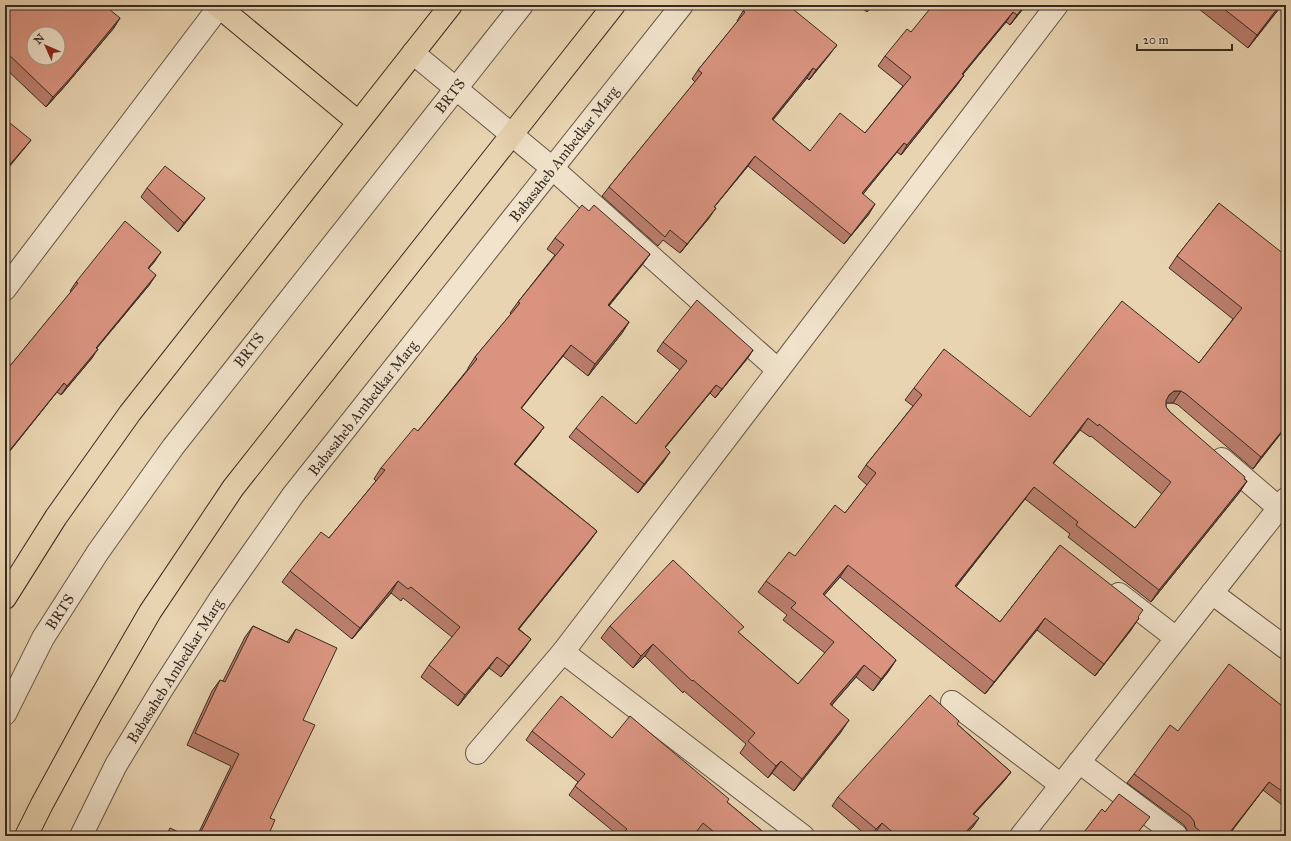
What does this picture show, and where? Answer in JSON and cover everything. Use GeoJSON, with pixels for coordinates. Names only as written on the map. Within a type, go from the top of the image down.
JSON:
{"type":"FeatureCollection","features":[{"type":"Feature","properties":{"kind":"main road"},"geometry":{"type":"LineString","coordinates":[[5,598],[56,518],[130,412],[451,5]]}},
{"type":"Feature","properties":{"kind":"main road"},"geometry":{"type":"LineString","coordinates":[[26,836],[91,714],[150,612],[233,488],[614,5]]}},
{"type":"Feature","properties":{"kind":"main road"},"geometry":{"type":"LineString","coordinates":[[218,6],[358,122]]}},
{"type":"Feature","properties":{"kind":"street","name":"BRTS"},"geometry":{"type":"LineString","coordinates":[[5,714],[43,638],[98,552],[173,447],[522,5]]}},
{"type":"Feature","properties":{"kind":"street","name":"Babasaheb Ambedkar Marg"},"geometry":{"type":"LineString","coordinates":[[81,836],[116,765],[162,689],[225,592],[293,495],[682,5]]}},
{"type":"Feature","properties":{"kind":"street"},"geometry":{"type":"LineString","coordinates":[[477,753],[563,652],[1057,5]]}},
{"type":"Feature","properties":{"kind":"street"},"geometry":{"type":"LineString","coordinates":[[5,289],[218,6]]}},
{"type":"Feature","properties":{"kind":"street"},"geometry":{"type":"LineString","coordinates":[[413,53],[552,168],[778,370]]}},
{"type":"Feature","properties":{"kind":"street"},"geometry":{"type":"LineString","coordinates":[[1021,836],[1282,504],[1206,446]]}},
{"type":"Feature","properties":{"kind":"street"},"geometry":{"type":"LineString","coordinates":[[1103,581],[1176,638]]}},
{"type":"Feature","properties":{"kind":"street"},"geometry":{"type":"LineString","coordinates":[[1212,594],[1286,648]]}},
{"type":"Feature","properties":{"kind":"street"},"geometry":{"type":"LineString","coordinates":[[563,652],[803,836]]}},
{"type":"Feature","properties":{"kind":"street"},"geometry":{"type":"LineString","coordinates":[[952,702],[1061,785]]}},
{"type":"Feature","properties":{"kind":"street"},"geometry":{"type":"LineString","coordinates":[[1079,762],[1176,835]]}},
{"type":"Feature","properties":{"kind":"building"},"geometry":{"type":"Polygon","coordinates":[[[5,5],[104,5],[120,18],[53,97],[5,51],[5,5]]]}},
{"type":"Feature","properties":{"kind":"building"},"geometry":{"type":"Polygon","coordinates":[[[748,5],[788,5],[837,45],[816,70],[813,68],[772,119],[810,151],[840,113],[865,133],[911,77],[885,56],[907,29],[911,32],[933,5],[1025,5],[1017,15],[1013,12],[962,74],[964,75],[907,145],[904,143],[862,193],[875,204],[851,235],[755,156],[714,207],[716,208],[687,244],[670,230],[665,237],[609,187],[702,73],[698,70],[745,12],[743,11],[748,5]]]}},
{"type":"Feature","properties":{"kind":"building"},"geometry":{"type":"Polygon","coordinates":[[[1219,5],[1280,5],[1257,35],[1219,5]]]}},
{"type":"Feature","properties":{"kind":"building"},"geometry":{"type":"Polygon","coordinates":[[[5,119],[31,140],[6,169],[5,169],[5,119]]]}},
{"type":"Feature","properties":{"kind":"building"},"geometry":{"type":"Polygon","coordinates":[[[165,166],[205,198],[184,223],[147,188],[165,166]]]}},
{"type":"Feature","properties":{"kind":"building"},"geometry":{"type":"Polygon","coordinates":[[[1219,203],[1285,255],[1286,254],[1286,426],[1261,457],[1186,394],[1181,391],[1174,391],[1169,395],[1166,401],[1166,407],[1170,412],[1245,477],[1244,479],[1247,481],[1159,590],[1076,525],[1078,522],[1034,487],[955,586],[1000,622],[1060,545],[1143,610],[1138,617],[1139,618],[1104,664],[1045,618],[994,682],[848,565],[823,594],[896,660],[881,679],[864,665],[830,704],[849,720],[802,779],[781,761],[776,766],[748,741],[755,733],[693,680],[692,681],[653,644],[641,656],[610,626],[673,560],[744,627],[738,632],[798,684],[834,642],[791,608],[796,603],[766,581],[789,552],[795,556],[835,505],[845,513],[876,473],[866,465],[922,395],[914,388],[944,349],[1030,417],[1122,301],[1199,363],[1242,308],[1177,256],[1219,203]],[[1088,418],[1053,463],[1135,528],[1171,482],[1099,424],[1098,426],[1088,418]]]}},
{"type":"Feature","properties":{"kind":"building"},"geometry":{"type":"Polygon","coordinates":[[[582,205],[589,211],[594,205],[650,254],[608,305],[629,322],[595,364],[571,345],[521,408],[544,427],[514,464],[597,531],[518,629],[531,639],[509,666],[497,657],[465,695],[429,665],[460,627],[411,587],[408,589],[398,581],[360,628],[290,571],[321,532],[329,538],[385,470],[381,468],[414,428],[418,431],[477,359],[475,357],[520,303],[518,302],[564,245],[555,238],[582,205]]]}},
{"type":"Feature","properties":{"kind":"building"},"geometry":{"type":"Polygon","coordinates":[[[125,221],[161,252],[148,268],[156,275],[96,348],[98,349],[67,386],[64,383],[5,456],[5,372],[78,283],[76,282],[125,221]]]}},
{"type":"Feature","properties":{"kind":"building"},"geometry":{"type":"Polygon","coordinates":[[[697,300],[753,350],[722,389],[716,385],[665,447],[670,452],[644,484],[576,428],[602,396],[636,424],[687,361],[663,342],[697,300]]]}},
{"type":"Feature","properties":{"kind":"building"},"geometry":{"type":"Polygon","coordinates":[[[253,626],[289,643],[296,629],[337,648],[303,720],[315,725],[270,818],[275,820],[268,836],[199,836],[239,754],[195,733],[220,680],[225,682],[253,626]]]}},
{"type":"Feature","properties":{"kind":"building"},"geometry":{"type":"Polygon","coordinates":[[[1229,664],[1286,709],[1286,794],[1269,782],[1227,836],[1206,836],[1195,827],[1194,821],[1190,816],[1134,774],[1170,725],[1178,731],[1229,664]]]}},
{"type":"Feature","properties":{"kind":"building"},"geometry":{"type":"Polygon","coordinates":[[[930,695],[959,721],[957,724],[1011,772],[973,814],[979,818],[962,836],[897,836],[882,823],[876,829],[838,797],[930,695]]]}},
{"type":"Feature","properties":{"kind":"building"},"geometry":{"type":"Polygon","coordinates":[[[561,696],[612,738],[630,716],[729,799],[727,802],[768,836],[719,836],[703,823],[693,836],[631,836],[625,831],[627,829],[575,786],[585,774],[532,731],[561,696]]]}},
{"type":"Feature","properties":{"kind":"building"},"geometry":{"type":"Polygon","coordinates":[[[1119,794],[1150,817],[1135,836],[1081,836],[1102,809],[1105,812],[1119,794]]]}},
{"type":"Feature","properties":{"kind":"building"},"geometry":{"type":"Polygon","coordinates":[[[170,828],[187,836],[166,836],[170,828]]]}}]}
